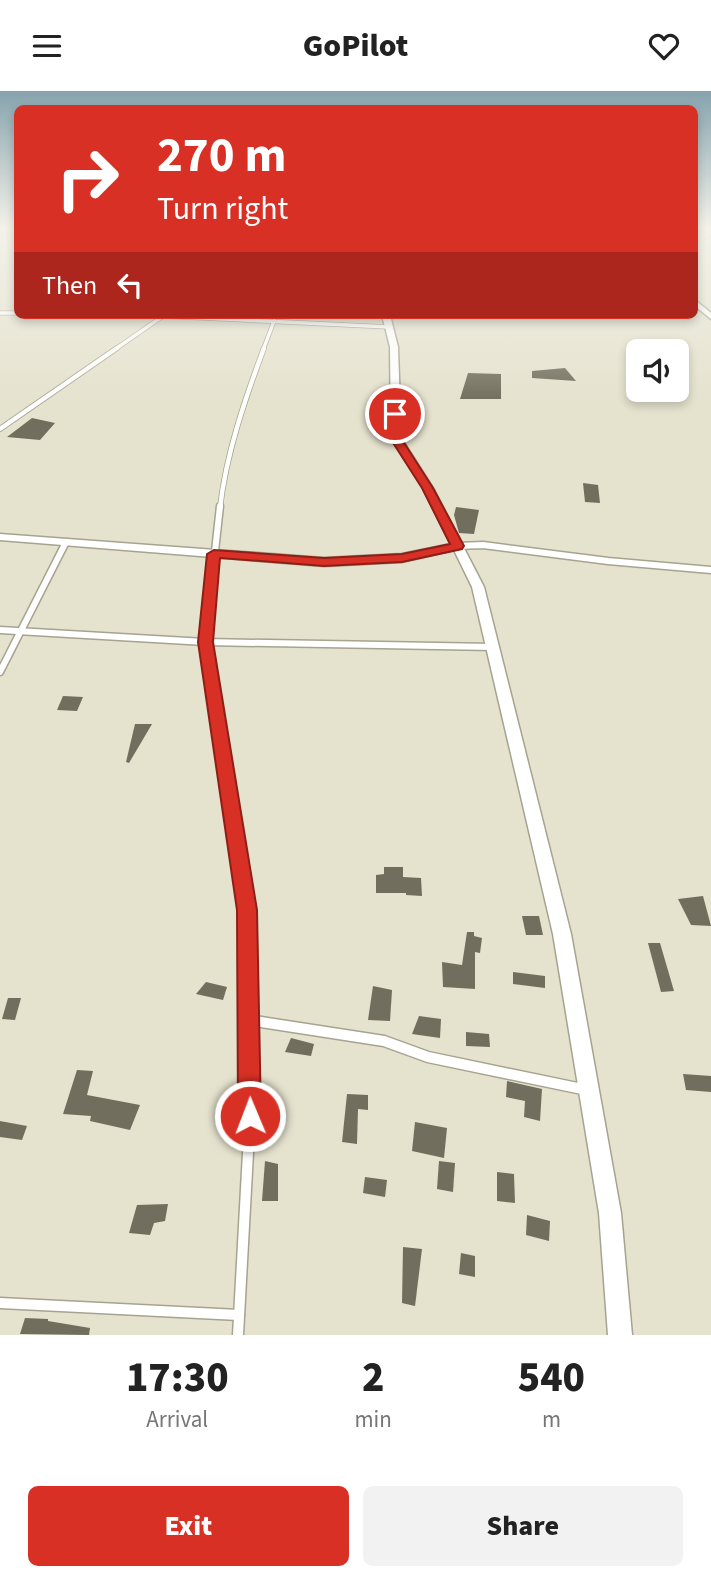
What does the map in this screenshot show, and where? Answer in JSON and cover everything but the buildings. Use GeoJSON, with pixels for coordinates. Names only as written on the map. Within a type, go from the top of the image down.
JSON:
{"type":"FeatureCollection","features":[{"type":"Feature","properties":{"kind":"street"},"geometry":{"type":"LineString","coordinates":[[698,305],[711,317]]}},
{"type":"Feature","properties":{"kind":"street"},"geometry":{"type":"LineString","coordinates":[[387,321],[394,347],[396,438],[428,488],[478,587],[562,934],[610,1213],[620,1335]]}},
{"type":"Feature","properties":{"kind":"street"},"geometry":{"type":"LineString","coordinates":[[0,537],[324,562],[402,558],[457,546]]}},
{"type":"Feature","properties":{"kind":"lane"},"geometry":{"type":"LineString","coordinates":[[0,429],[160,319]]}},
{"type":"Feature","properties":{"kind":"lane"},"geometry":{"type":"LineString","coordinates":[[230,319],[387,321]]}},
{"type":"Feature","properties":{"kind":"lane"},"geometry":{"type":"LineString","coordinates":[[238,1335],[250,1116],[247,910],[205,642],[222,487],[248,391],[274,321]]}},
{"type":"Feature","properties":{"kind":"lane"},"geometry":{"type":"LineString","coordinates":[[0,672],[65,542]]}},
{"type":"Feature","properties":{"kind":"lane"},"geometry":{"type":"LineString","coordinates":[[457,546],[483,544],[608,561],[711,570]]}},
{"type":"Feature","properties":{"kind":"lane"},"geometry":{"type":"LineString","coordinates":[[0,630],[205,642],[493,647]]}},
{"type":"Feature","properties":{"kind":"lane"},"geometry":{"type":"LineString","coordinates":[[248,1020],[384,1041],[428,1057],[591,1091]]}},
{"type":"Feature","properties":{"kind":"lane"},"geometry":{"type":"LineString","coordinates":[[0,1303],[239,1315]]}},
{"type":"Feature","properties":{"kind":"route"},"geometry":{"type":"LineString","coordinates":[[250,1116],[247,910],[205,642],[214,554],[324,562],[402,558],[457,546],[428,488],[396,438],[395,414]]}}]}
